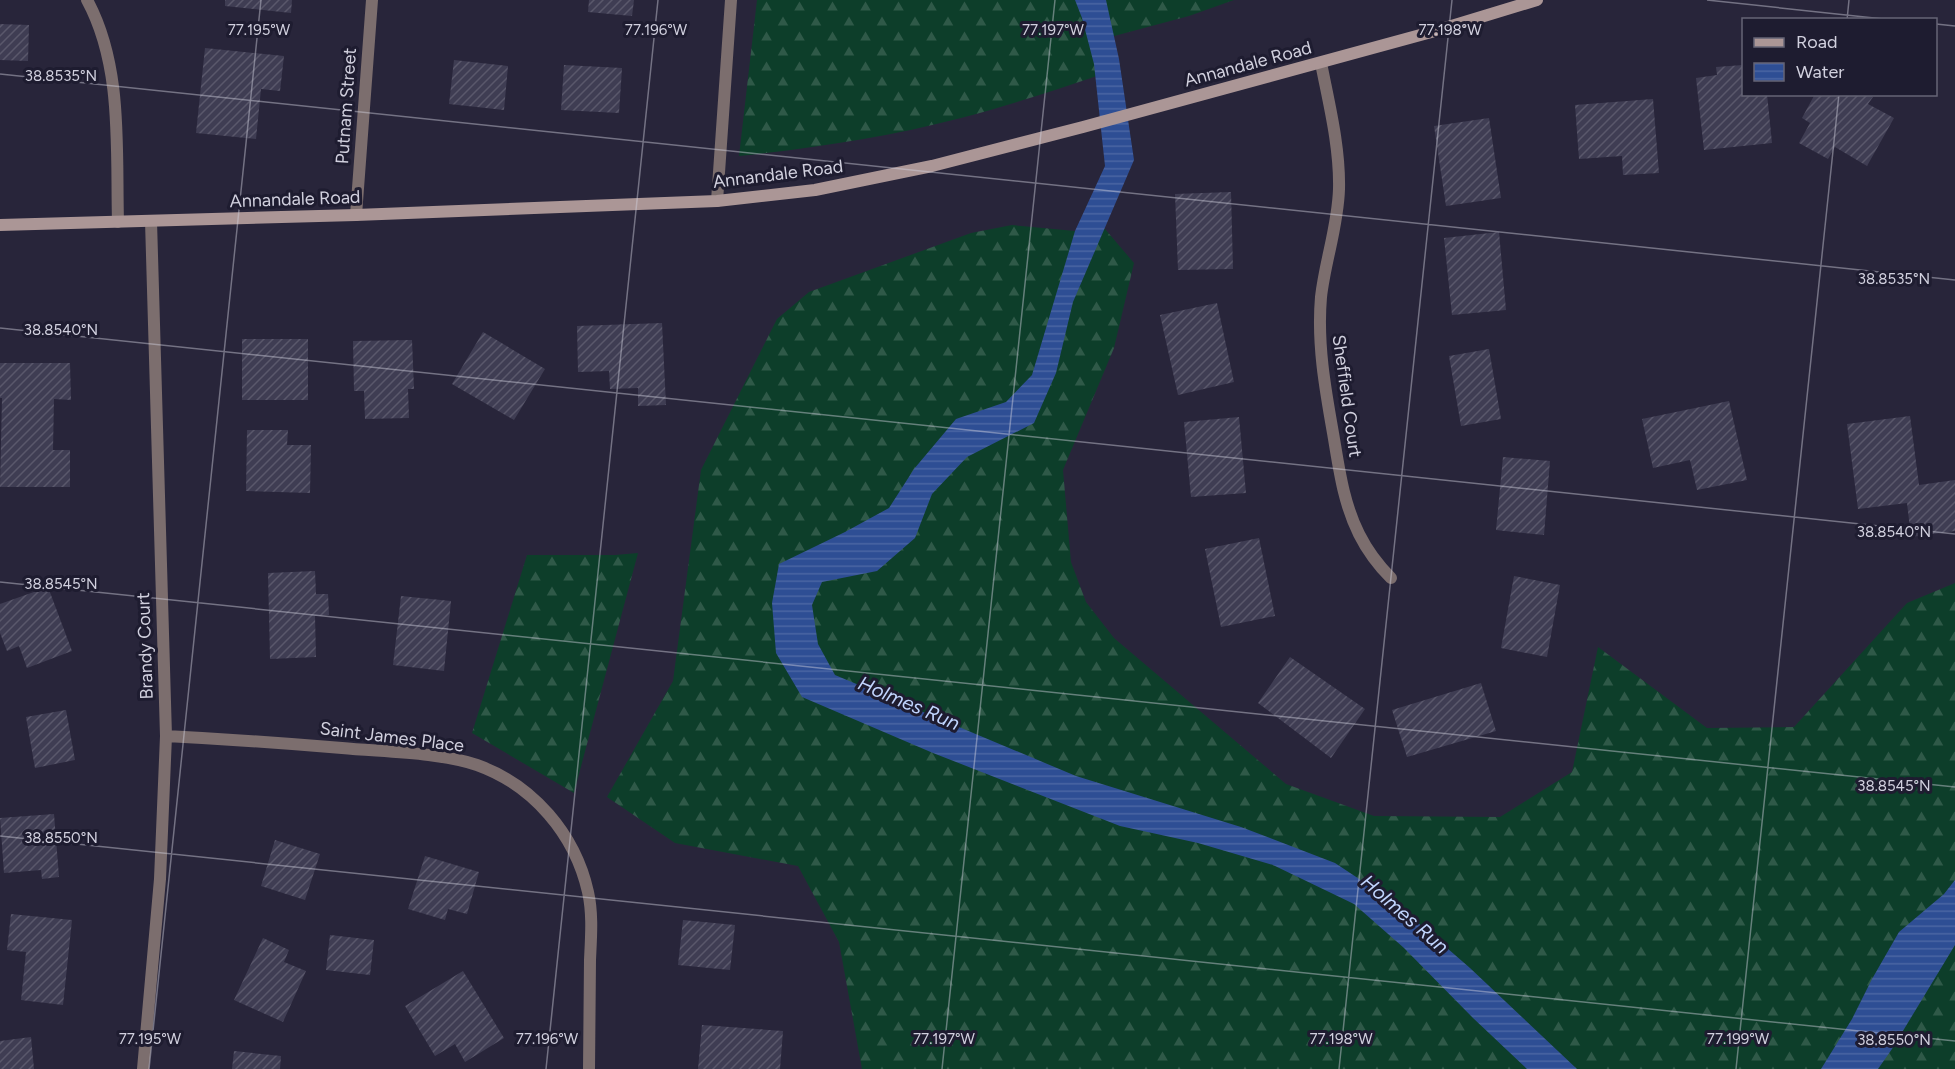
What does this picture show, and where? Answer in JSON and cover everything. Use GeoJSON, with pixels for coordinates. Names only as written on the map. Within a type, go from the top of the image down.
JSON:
{"type":"FeatureCollection","features":[{"type":"Feature","properties":{"kind":"main road","name":"Annandale Road"},"geometry":{"type":"LineString","coordinates":[[0,225],[356,215],[717,201],[815,190],[932,166],[1083,127],[1321,63],[1537,0]]}},
{"type":"Feature","properties":{"kind":"street"},"geometry":{"type":"LineString","coordinates":[[87,0],[96,17],[108,54],[114,109],[118,222]]}},
{"type":"Feature","properties":{"kind":"street","name":"Putnam Street"},"geometry":{"type":"LineString","coordinates":[[356,215],[372,0]]}},
{"type":"Feature","properties":{"kind":"street"},"geometry":{"type":"LineString","coordinates":[[717,201],[731,0]]}},
{"type":"Feature","properties":{"kind":"street","name":"Sheffield Court"},"geometry":{"type":"LineString","coordinates":[[1321,63],[1337,147],[1339,190],[1333,239],[1321,296],[1320,335],[1323,376],[1344,497],[1360,536],[1391,578]]}},
{"type":"Feature","properties":{"kind":"street","name":"Brandy Court"},"geometry":{"type":"LineString","coordinates":[[143,1069],[160,879],[166,736],[151,221]]}},
{"type":"Feature","properties":{"kind":"street","name":"Saint James Place"},"geometry":{"type":"LineString","coordinates":[[166,736],[240,739],[441,757],[476,765],[507,779],[536,801],[561,829],[580,863],[588,895],[591,930],[589,1069]]}},
{"type":"Feature","properties":{"kind":"green space"},"geometry":{"type":"Polygon","coordinates":[[[757,0],[1234,0],[1189,16],[1103,39],[1097,76],[1029,98],[906,131],[739,156],[757,0]]]}},
{"type":"Feature","properties":{"kind":"green space"},"geometry":{"type":"Polygon","coordinates":[[[1012,225],[1075,231],[1105,229],[1134,263],[1114,348],[1063,470],[1071,562],[1086,602],[1114,638],[1286,784],[1374,816],[1500,817],[1572,772],[1598,647],[1707,728],[1794,727],[1907,603],[1955,583],[1955,1069],[862,1069],[839,942],[798,866],[675,843],[607,797],[673,681],[701,470],[777,319],[809,292],[971,233],[1012,225]]]}},
{"type":"Feature","properties":{"kind":"green space"},"geometry":{"type":"Polygon","coordinates":[[[638,553],[574,793],[472,733],[527,555],[638,553]]]}},
{"type":"Feature","properties":{"kind":"water","name":"Holmes Run"},"geometry":{"type":"Polygon","coordinates":[[[1075,0],[1106,0],[1119,59],[1134,160],[1073,302],[1056,373],[1034,423],[967,457],[932,494],[915,538],[877,571],[822,582],[812,605],[818,644],[835,675],[1076,776],[1241,827],[1335,863],[1394,902],[1470,968],[1577,1069],[1527,1069],[1404,948],[1354,904],[1273,865],[1198,843],[1120,826],[933,753],[802,697],[776,653],[772,603],[779,564],[889,508],[914,469],[956,419],[1006,402],[1032,375],[1075,231],[1105,166],[1094,64],[1075,0]]]}},
{"type":"Feature","properties":{"kind":"water"},"geometry":{"type":"Polygon","coordinates":[[[1955,880],[1955,945],[1878,1069],[1821,1069],[1852,1019],[1899,932],[1944,894],[1955,880]]]}},
{"type":"Feature","properties":{"kind":"building"},"geometry":{"type":"Polygon","coordinates":[[[225,0],[292,0],[291,13],[225,6],[225,0]]]}},
{"type":"Feature","properties":{"kind":"building"},"geometry":{"type":"Polygon","coordinates":[[[589,0],[634,0],[632,16],[588,12],[589,0]]]}},
{"type":"Feature","properties":{"kind":"building"},"geometry":{"type":"Polygon","coordinates":[[[0,24],[29,25],[28,61],[0,60],[0,24]]]}},
{"type":"Feature","properties":{"kind":"building"},"geometry":{"type":"Polygon","coordinates":[[[205,48],[284,56],[280,91],[261,89],[256,139],[196,133],[205,48]]]}},
{"type":"Feature","properties":{"kind":"building"},"geometry":{"type":"Polygon","coordinates":[[[454,60],[508,66],[504,110],[449,104],[454,60]]]}},
{"type":"Feature","properties":{"kind":"building"},"geometry":{"type":"Polygon","coordinates":[[[564,65],[622,68],[619,113],[561,110],[564,65]]]}},
{"type":"Feature","properties":{"kind":"building"},"geometry":{"type":"Polygon","coordinates":[[[1742,65],[1742,96],[1767,96],[1772,143],[1704,150],[1696,78],[1717,75],[1716,67],[1742,65]]]}},
{"type":"Feature","properties":{"kind":"building"},"geometry":{"type":"Polygon","coordinates":[[[1814,96],[1872,96],[1868,104],[1894,118],[1867,166],[1835,147],[1828,159],[1799,143],[1810,123],[1802,118],[1814,96]]]}},
{"type":"Feature","properties":{"kind":"building"},"geometry":{"type":"Polygon","coordinates":[[[1653,99],[1659,173],[1623,175],[1622,156],[1579,159],[1575,105],[1653,99]]]}},
{"type":"Feature","properties":{"kind":"building"},"geometry":{"type":"Polygon","coordinates":[[[1489,118],[1501,198],[1446,206],[1434,126],[1489,118]]]}},
{"type":"Feature","properties":{"kind":"building"},"geometry":{"type":"Polygon","coordinates":[[[1231,192],[1233,269],[1178,270],[1175,194],[1231,192]]]}},
{"type":"Feature","properties":{"kind":"building"},"geometry":{"type":"Polygon","coordinates":[[[1499,232],[1506,310],[1452,315],[1444,238],[1499,232]]]}},
{"type":"Feature","properties":{"kind":"building"},"geometry":{"type":"Polygon","coordinates":[[[1217,303],[1234,382],[1178,395],[1160,315],[1217,303]]]}},
{"type":"Feature","properties":{"kind":"building"},"geometry":{"type":"Polygon","coordinates":[[[662,323],[666,405],[638,406],[638,388],[610,389],[609,371],[578,372],[577,326],[662,323]]]}},
{"type":"Feature","properties":{"kind":"building"},"geometry":{"type":"Polygon","coordinates":[[[483,332],[545,369],[514,420],[452,384],[483,332]]]}},
{"type":"Feature","properties":{"kind":"building"},"geometry":{"type":"Polygon","coordinates":[[[242,339],[308,339],[308,400],[242,400],[242,339]]]}},
{"type":"Feature","properties":{"kind":"building"},"geometry":{"type":"Polygon","coordinates":[[[412,340],[414,389],[408,389],[409,418],[365,419],[364,391],[354,391],[353,341],[412,340]]]}},
{"type":"Feature","properties":{"kind":"building"},"geometry":{"type":"Polygon","coordinates":[[[1489,349],[1501,419],[1461,426],[1449,356],[1489,349]]]}},
{"type":"Feature","properties":{"kind":"building"},"geometry":{"type":"Polygon","coordinates":[[[0,363],[70,363],[71,400],[54,399],[53,450],[70,450],[70,487],[0,487],[2,398],[0,398],[0,363]]]}},
{"type":"Feature","properties":{"kind":"building"},"geometry":{"type":"Polygon","coordinates":[[[1729,401],[1747,480],[1697,490],[1690,460],[1653,468],[1642,419],[1729,401]]]}},
{"type":"Feature","properties":{"kind":"building"},"geometry":{"type":"Polygon","coordinates":[[[1910,416],[1919,485],[1955,480],[1955,531],[1911,537],[1907,503],[1858,509],[1847,424],[1910,416]]]}},
{"type":"Feature","properties":{"kind":"building"},"geometry":{"type":"Polygon","coordinates":[[[1239,417],[1246,493],[1191,497],[1184,422],[1239,417]]]}},
{"type":"Feature","properties":{"kind":"building"},"geometry":{"type":"Polygon","coordinates":[[[247,430],[288,430],[287,445],[311,445],[310,493],[246,491],[247,430]]]}},
{"type":"Feature","properties":{"kind":"building"},"geometry":{"type":"Polygon","coordinates":[[[1503,457],[1550,461],[1544,535],[1496,530],[1503,457]]]}},
{"type":"Feature","properties":{"kind":"building"},"geometry":{"type":"Polygon","coordinates":[[[1259,538],[1275,616],[1221,627],[1205,549],[1259,538]]]}},
{"type":"Feature","properties":{"kind":"building"},"geometry":{"type":"Polygon","coordinates":[[[315,571],[316,594],[328,594],[329,615],[315,616],[316,657],[270,659],[268,573],[315,571]]]}},
{"type":"Feature","properties":{"kind":"building"},"geometry":{"type":"Polygon","coordinates":[[[1514,576],[1560,585],[1547,657],[1501,648],[1514,576]]]}},
{"type":"Feature","properties":{"kind":"building"},"geometry":{"type":"Polygon","coordinates":[[[48,587],[72,651],[27,668],[19,646],[7,651],[0,633],[0,604],[48,587]]]}},
{"type":"Feature","properties":{"kind":"building"},"geometry":{"type":"Polygon","coordinates":[[[401,596],[451,601],[444,671],[393,665],[401,596]]]}},
{"type":"Feature","properties":{"kind":"building"},"geometry":{"type":"Polygon","coordinates":[[[1290,657],[1365,709],[1331,758],[1258,703],[1290,657]]]}},
{"type":"Feature","properties":{"kind":"building"},"geometry":{"type":"Polygon","coordinates":[[[1481,683],[1496,731],[1407,757],[1392,710],[1481,683]]]}},
{"type":"Feature","properties":{"kind":"building"},"geometry":{"type":"Polygon","coordinates":[[[66,710],[75,760],[35,768],[26,717],[66,710]]]}},
{"type":"Feature","properties":{"kind":"building"},"geometry":{"type":"Polygon","coordinates":[[[54,814],[59,877],[42,879],[41,870],[4,873],[0,818],[54,814]]]}},
{"type":"Feature","properties":{"kind":"building"},"geometry":{"type":"Polygon","coordinates":[[[275,840],[320,854],[305,900],[261,886],[275,840]]]}},
{"type":"Feature","properties":{"kind":"building"},"geometry":{"type":"Polygon","coordinates":[[[425,856],[479,872],[467,914],[448,909],[445,920],[408,909],[425,856]]]}},
{"type":"Feature","properties":{"kind":"building"},"geometry":{"type":"Polygon","coordinates":[[[11,914],[72,920],[63,1005],[21,1000],[26,952],[7,950],[11,914]]]}},
{"type":"Feature","properties":{"kind":"building"},"geometry":{"type":"Polygon","coordinates":[[[683,920],[735,925],[730,970],[678,965],[683,920]]]}},
{"type":"Feature","properties":{"kind":"building"},"geometry":{"type":"Polygon","coordinates":[[[330,935],[374,940],[370,975],[326,970],[330,935]]]}},
{"type":"Feature","properties":{"kind":"building"},"geometry":{"type":"Polygon","coordinates":[[[263,938],[289,950],[284,962],[306,971],[283,1022],[234,1000],[263,938]]]}},
{"type":"Feature","properties":{"kind":"building"},"geometry":{"type":"Polygon","coordinates":[[[463,971],[504,1038],[465,1062],[455,1044],[435,1056],[405,1006],[463,971]]]}},
{"type":"Feature","properties":{"kind":"building"},"geometry":{"type":"Polygon","coordinates":[[[702,1025],[783,1031],[780,1069],[698,1069],[702,1025]]]}},
{"type":"Feature","properties":{"kind":"building"},"geometry":{"type":"Polygon","coordinates":[[[31,1037],[34,1069],[0,1069],[0,1041],[31,1037]]]}},
{"type":"Feature","properties":{"kind":"building"},"geometry":{"type":"Polygon","coordinates":[[[234,1051],[281,1056],[280,1069],[232,1069],[234,1051]]]}}]}
